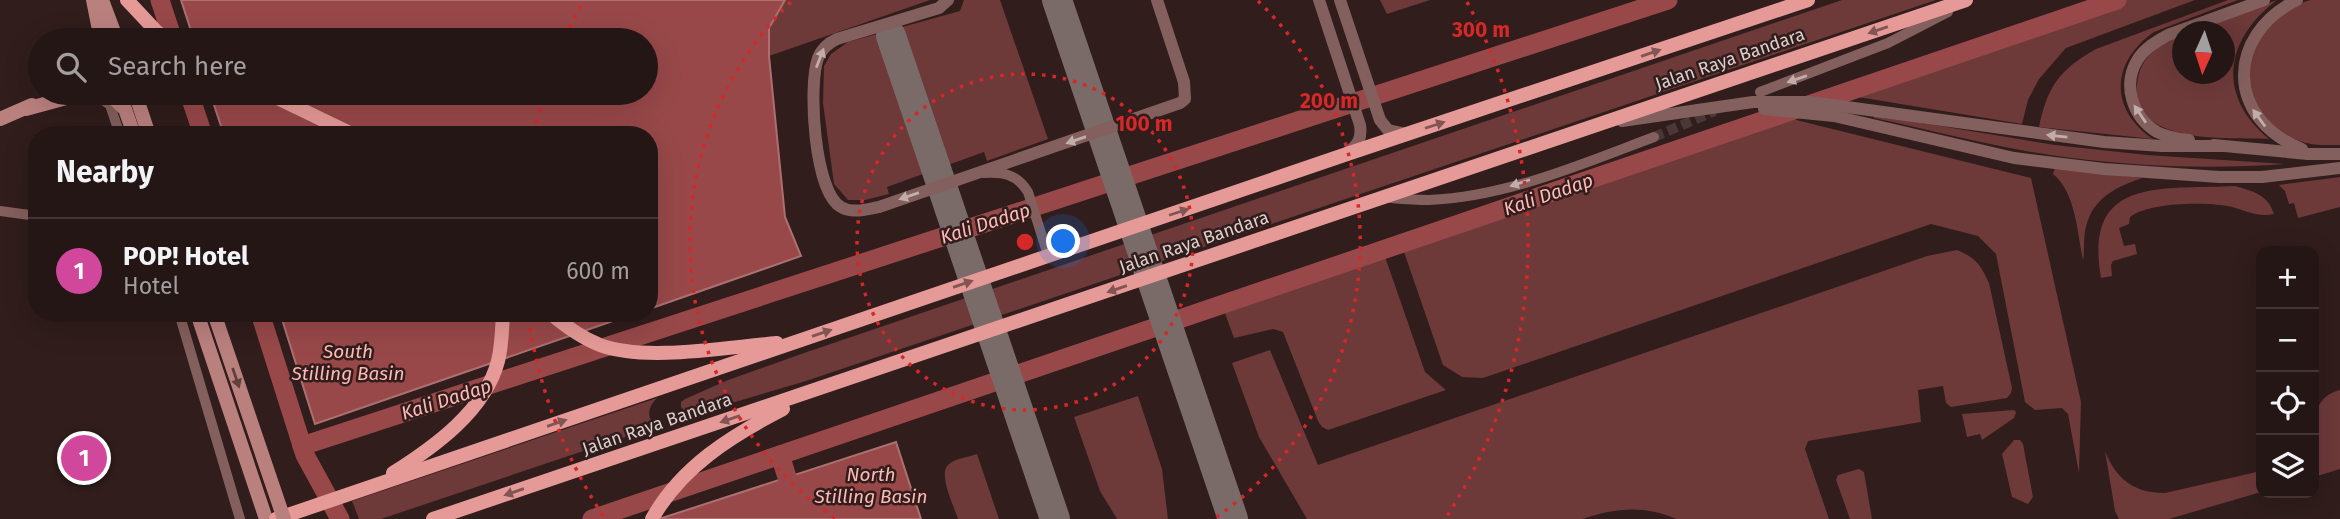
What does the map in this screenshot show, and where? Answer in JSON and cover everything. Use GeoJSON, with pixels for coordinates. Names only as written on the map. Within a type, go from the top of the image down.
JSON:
{"type":"FeatureCollection","features":[{"type":"Feature","properties":{"kind":"main road"},"geometry":{"type":"LineString","coordinates":[[93,0],[99,28]]}},
{"type":"Feature","properties":{"kind":"main road"},"geometry":{"type":"LineString","coordinates":[[102,0],[112,28]]}},
{"type":"Feature","properties":{"kind":"main road"},"geometry":{"type":"LineString","coordinates":[[127,0],[154,28]]}},
{"type":"Feature","properties":{"kind":"main road","name":"Jalan Raya Bandara"},"geometry":{"type":"LineString","coordinates":[[276,519],[1048,255],[1808,0]]}},
{"type":"Feature","properties":{"kind":"main road","name":"Jalan Raya Bandara"},"geometry":{"type":"LineString","coordinates":[[433,519],[1968,0]]}},
{"type":"Feature","properties":{"kind":"main road"},"geometry":{"type":"LineString","coordinates":[[26,109],[32,105]]}},
{"type":"Feature","properties":{"kind":"main road"},"geometry":{"type":"LineString","coordinates":[[0,118],[41,105]]}},
{"type":"Feature","properties":{"kind":"main road"},"geometry":{"type":"LineString","coordinates":[[122,105],[131,126]]}},
{"type":"Feature","properties":{"kind":"main road"},"geometry":{"type":"LineString","coordinates":[[139,105],[146,126]]}},
{"type":"Feature","properties":{"kind":"main road"},"geometry":{"type":"LineString","coordinates":[[292,105],[335,126]]}},
{"type":"Feature","properties":{"kind":"main road"},"geometry":{"type":"LineString","coordinates":[[199,322],[266,519]]}},
{"type":"Feature","properties":{"kind":"main road"},"geometry":{"type":"LineString","coordinates":[[217,322],[284,519]]}},
{"type":"Feature","properties":{"kind":"main road"},"geometry":{"type":"LineString","coordinates":[[371,486],[441,439],[466,416],[479,399],[498,363],[502,322]]}},
{"type":"Feature","properties":{"kind":"main road"},"geometry":{"type":"LineString","coordinates":[[564,322],[598,345],[649,354],[799,341]]}},
{"type":"Feature","properties":{"kind":"main road"},"geometry":{"type":"LineString","coordinates":[[652,519],[664,498],[689,470],[728,440],[818,390]]}},
{"type":"Feature","properties":{"kind":"street"},"geometry":{"type":"LineString","coordinates":[[948,0],[939,8],[837,39],[824,48],[815,74],[814,128],[827,189],[834,202],[847,209],[856,211],[878,207],[1180,103],[1185,99],[1184,82],[1157,0]]}},
{"type":"Feature","properties":{"kind":"street"},"geometry":{"type":"LineString","coordinates":[[1319,0],[1360,125],[1359,142],[1347,154]]}},
{"type":"Feature","properties":{"kind":"street"},"geometry":{"type":"LineString","coordinates":[[1340,0],[1380,120],[1388,130],[1407,134]]}},
{"type":"Feature","properties":{"kind":"street"},"geometry":{"type":"LineString","coordinates":[[1760,92],[1888,43],[1968,0]]}},
{"type":"Feature","properties":{"kind":"street"},"geometry":{"type":"LineString","coordinates":[[2263,0],[2156,41],[2139,58],[2131,75],[2133,103],[2148,125],[2171,137],[2222,146],[2308,154],[2340,154]]}},
{"type":"Feature","properties":{"kind":"street"},"geometry":{"type":"LineString","coordinates":[[2297,0],[2270,17],[2253,38],[2243,73],[2246,95],[2260,122],[2285,142],[2305,150],[2340,154]]}},
{"type":"Feature","properties":{"kind":"street"},"geometry":{"type":"LineString","coordinates":[[1591,127],[1711,108],[1780,101],[1874,110],[2104,142],[2222,146]]}},
{"type":"Feature","properties":{"kind":"street"},"geometry":{"type":"LineString","coordinates":[[110,105],[117,126]]}},
{"type":"Feature","properties":{"kind":"street"},"geometry":{"type":"LineString","coordinates":[[1711,108],[1804,112],[1874,125],[2014,158],[2104,169],[2262,177],[2340,168]]}},
{"type":"Feature","properties":{"kind":"street"},"geometry":{"type":"LineString","coordinates":[[1383,197],[1428,200],[1505,188],[1654,137]]}},
{"type":"Feature","properties":{"kind":"street"},"geometry":{"type":"LineString","coordinates":[[974,174],[1001,173],[1011,175],[1022,183],[1028,192],[1048,255]]}},
{"type":"Feature","properties":{"kind":"street"},"geometry":{"type":"LineString","coordinates":[[0,211],[28,215]]}},
{"type":"Feature","properties":{"kind":"street"},"geometry":{"type":"LineString","coordinates":[[181,322],[240,519]]}},
{"type":"Feature","properties":{"kind":"shaded area"},"geometry":{"type":"Polygon","coordinates":[[[785,0],[930,0],[769,56],[769,28],[785,0]]]}},
{"type":"Feature","properties":{"kind":"shaded area"},"geometry":{"type":"Polygon","coordinates":[[[964,0],[1000,0],[1048,139],[987,161],[984,152],[887,187],[889,194],[865,200],[848,200],[834,184],[823,103],[824,66],[831,54],[848,42],[960,11],[964,0]]]}},
{"type":"Feature","properties":{"kind":"shaded area"},"geometry":{"type":"Polygon","coordinates":[[[1380,0],[1430,0],[1387,14],[1380,0]]]}},
{"type":"Feature","properties":{"kind":"shaded area"},"geometry":{"type":"Polygon","coordinates":[[[1842,0],[1936,0],[806,381],[694,414],[688,414],[681,407],[681,402],[685,399],[728,380],[804,353],[1842,0]]]}},
{"type":"Feature","properties":{"kind":"shaded area"},"geometry":{"type":"Polygon","coordinates":[[[2125,0],[2195,0],[2066,48],[2039,79],[2028,100],[2022,124],[1846,95],[2125,0]]]}},
{"type":"Feature","properties":{"kind":"shaded area"},"geometry":{"type":"Polygon","coordinates":[[[2228,0],[2238,0],[2183,21],[2172,21],[2172,25],[2154,32],[2140,44],[2130,57],[2123,71],[2123,100],[2139,127],[2153,139],[2039,127],[2046,101],[2057,80],[2073,64],[2096,49],[2228,0]]]}},
{"type":"Feature","properties":{"kind":"shaded area"},"geometry":{"type":"Polygon","coordinates":[[[2277,0],[2246,32],[2235,64],[2235,21],[2219,21],[2277,0]]]}},
{"type":"Feature","properties":{"kind":"shaded area"},"geometry":{"type":"Polygon","coordinates":[[[2311,0],[2340,0],[2340,145],[2308,143],[2280,130],[2266,118],[2256,103],[2251,87],[2249,70],[2261,37],[2287,12],[2311,0]]]}},
{"type":"Feature","properties":{"kind":"shaded area"},"geometry":{"type":"Polygon","coordinates":[[[2172,40],[2172,84],[2235,84],[2241,104],[2252,122],[2269,139],[2183,134],[2162,127],[2147,116],[2138,100],[2140,70],[2148,56],[2172,40]]]}},
{"type":"Feature","properties":{"kind":"shaded area"},"geometry":{"type":"Polygon","coordinates":[[[1874,115],[2055,145],[2147,155],[2285,164],[2179,166],[2072,158],[1973,140],[1874,118],[1874,115]]]}},
{"type":"Feature","properties":{"kind":"shaded area"},"geometry":{"type":"Polygon","coordinates":[[[1792,119],[2031,178],[2081,402],[2079,473],[2068,414],[2062,408],[2035,410],[2025,402],[1996,254],[1978,236],[1931,224],[1483,378],[1462,377],[1443,365],[1404,252],[1408,249],[1792,119]]]}},
{"type":"Feature","properties":{"kind":"shaded area"},"geometry":{"type":"Polygon","coordinates":[[[2055,168],[2142,178],[2107,195],[2094,208],[2085,231],[2083,260],[2071,202],[2061,182],[2053,174],[2055,168]]]}},
{"type":"Feature","properties":{"kind":"shaded area"},"geometry":{"type":"Polygon","coordinates":[[[2340,177],[2340,207],[2298,218],[2294,203],[2289,204],[2285,191],[2279,185],[2340,177]]]}},
{"type":"Feature","properties":{"kind":"shaded area"},"geometry":{"type":"Polygon","coordinates":[[[2235,186],[2264,198],[2274,214],[2261,215],[2227,206],[2205,204],[2177,204],[2139,212],[2130,217],[2129,224],[2119,228],[2124,246],[2135,244],[2137,254],[2113,261],[2112,276],[2101,278],[2099,245],[2104,221],[2116,205],[2134,195],[2156,190],[2235,186]]]}},
{"type":"Feature","properties":{"kind":"shaded area"},"geometry":{"type":"Polygon","coordinates":[[[1382,248],[1425,372],[1446,390],[1328,430],[1318,421],[1283,332],[1273,329],[1234,338],[1220,300],[1382,248]]]}},
{"type":"Feature","properties":{"kind":"shaded area"},"geometry":{"type":"Polygon","coordinates":[[[1957,250],[1977,262],[1989,283],[2011,393],[2007,398],[1951,407],[1946,403],[1943,386],[1918,390],[1921,422],[1808,441],[1805,449],[1829,519],[1676,519],[1641,510],[1618,510],[1583,519],[1307,519],[1259,437],[1232,363],[1270,350],[1318,465],[1927,256],[1957,250]]]}},
{"type":"Feature","properties":{"kind":"shaded area"},"geometry":{"type":"Polygon","coordinates":[[[2340,390],[2340,469],[2319,475],[2319,406],[2328,395],[2340,390]]]}},
{"type":"Feature","properties":{"kind":"shaded area"},"geometry":{"type":"Polygon","coordinates":[[[1138,396],[1162,469],[1168,519],[1117,519],[1100,491],[1074,417],[1138,396]]]}},
{"type":"Feature","properties":{"kind":"shaded area"},"geometry":{"type":"Polygon","coordinates":[[[657,398],[649,413],[651,420],[658,426],[381,519],[359,519],[352,501],[657,398]]]}},
{"type":"Feature","properties":{"kind":"shaded area"},"geometry":{"type":"Polygon","coordinates":[[[2014,410],[2014,418],[1982,440],[1980,434],[1967,437],[1962,414],[2014,410]]]}},
{"type":"Feature","properties":{"kind":"shaded area"},"geometry":{"type":"Polygon","coordinates":[[[2014,440],[2020,440],[2023,444],[2033,497],[2028,504],[2012,497],[2002,454],[2014,440]]]}},
{"type":"Feature","properties":{"kind":"shaded area"},"geometry":{"type":"Polygon","coordinates":[[[2105,451],[2121,477],[2135,487],[2154,492],[2165,493],[2256,472],[2256,493],[2169,519],[2119,519],[2115,511],[2105,451]]]}},
{"type":"Feature","properties":{"kind":"shaded area"},"geometry":{"type":"Polygon","coordinates":[[[977,454],[999,519],[958,519],[950,498],[946,468],[955,460],[977,454]]]}},
{"type":"Feature","properties":{"kind":"shaded area"},"geometry":{"type":"Polygon","coordinates":[[[1859,469],[1864,472],[1872,519],[1850,519],[1836,480],[1838,475],[1859,469]]]}},
{"type":"Feature","properties":{"kind":"water"},"geometry":{"type":"Polygon","coordinates":[[[181,0],[785,0],[769,28],[769,56],[785,217],[801,256],[658,306],[658,126],[221,126],[214,105],[658,105],[658,28],[190,28],[181,0]]]}},
{"type":"Feature","properties":{"kind":"water","name":"South Stilling Basin"},"geometry":{"type":"Polygon","coordinates":[[[283,322],[610,322],[315,424],[283,322]]]}},
{"type":"Feature","properties":{"kind":"water","name":"North Stilling Basin"},"geometry":{"type":"Polygon","coordinates":[[[896,442],[921,519],[659,519],[896,442]]]}},
{"type":"Feature","properties":{"kind":"waterway","name":"Kali Dadap"},"geometry":{"type":"LineString","coordinates":[[160,0],[169,28]]}},
{"type":"Feature","properties":{"kind":"waterway","name":"Kali Dadap"},"geometry":{"type":"LineString","coordinates":[[302,446],[1668,0]]}},
{"type":"Feature","properties":{"kind":"waterway","name":"Kali Dadap"},"geometry":{"type":"LineString","coordinates":[[592,519],[2117,0]]}},
{"type":"Feature","properties":{"kind":"waterway","name":"Kali Dadap"},"geometry":{"type":"LineString","coordinates":[[193,105],[200,126]]}},
{"type":"Feature","properties":{"kind":"waterway","name":"Kali Dadap"},"geometry":{"type":"LineString","coordinates":[[263,322],[305,455],[340,519]]}},
{"type":"Feature","properties":{"kind":"waterway","name":"Kali Dadap"},"geometry":{"type":"LineString","coordinates":[[780,455],[787,477]]}},
{"type":"Feature","properties":{"kind":"taxiway"},"geometry":{"type":"LineString","coordinates":[[1057,0],[1233,519]]}},
{"type":"Feature","properties":{"kind":"taxiway"},"geometry":{"type":"LineString","coordinates":[[891,36],[1055,519]]}},
{"type":"Feature","properties":{"kind":"tunnel"},"geometry":{"type":"LineString","coordinates":[[1654,137],[1715,111]]}},
{"type":"Feature","properties":{"kind":"place","name":"POP! Hotel"},"geometry":{"type":"Point","coordinates":[84,458]}}]}
